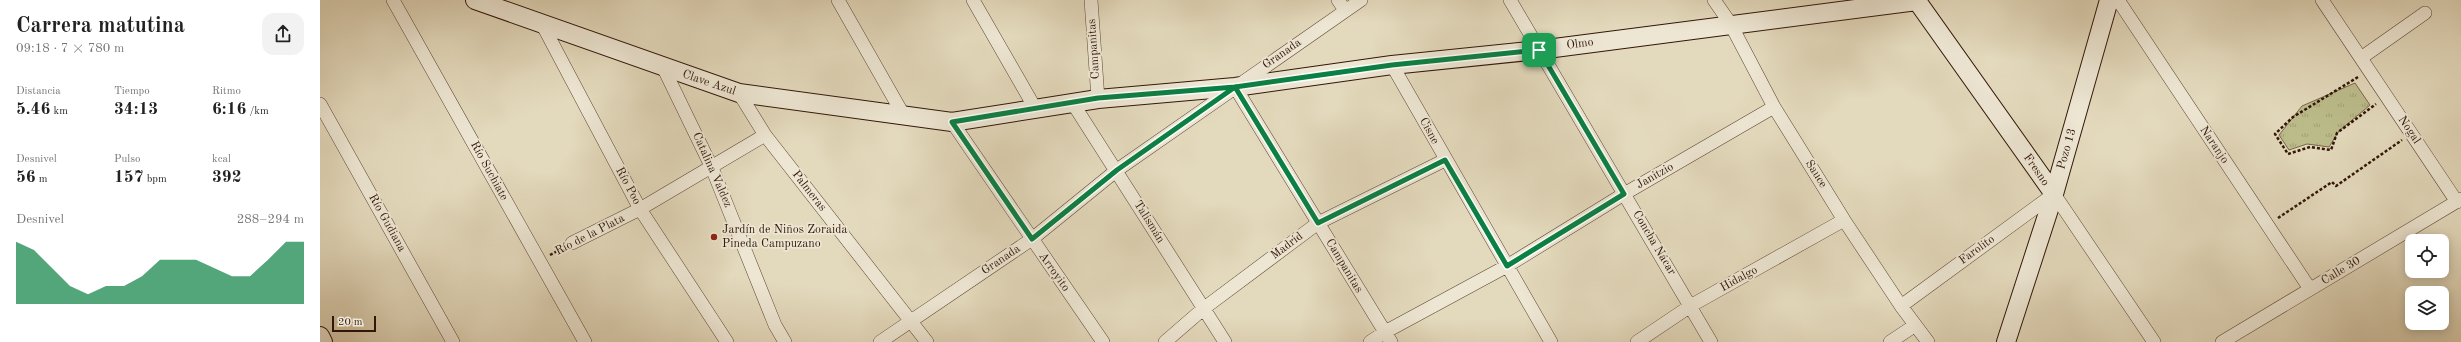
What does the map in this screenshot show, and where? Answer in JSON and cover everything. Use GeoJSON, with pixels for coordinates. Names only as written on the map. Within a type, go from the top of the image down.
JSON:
{"type":"FeatureCollection","features":[{"type":"Feature","properties":{"kind":"main road","name":"Clave Azul"},"geometry":{"type":"LineString","coordinates":[[475,0],[739,93],[952,122]]}},
{"type":"Feature","properties":{"kind":"main road","name":"Olmo"},"geometry":{"type":"LineString","coordinates":[[952,122],[1098,98],[1235,87],[1392,65],[1539,50],[1730,23],[1918,0]]}},
{"type":"Feature","properties":{"kind":"main road","name":"Fresno"},"geometry":{"type":"LineString","coordinates":[[1918,0],[2054,194]]}},
{"type":"Feature","properties":{"kind":"main road","name":"Pozo 13"},"geometry":{"type":"LineString","coordinates":[[2006,342],[2054,194],[2110,0]]}},
{"type":"Feature","properties":{"kind":"main road"},"geometry":{"type":"LineString","coordinates":[[320,336],[323,342]]}},
{"type":"Feature","properties":{"kind":"street","name":"Río Suchiate"},"geometry":{"type":"LineString","coordinates":[[393,0],[585,342]]}},
{"type":"Feature","properties":{"kind":"street"},"geometry":{"type":"LineString","coordinates":[[838,0],[904,116]]}},
{"type":"Feature","properties":{"kind":"street"},"geometry":{"type":"LineString","coordinates":[[973,0],[1035,108]]}},
{"type":"Feature","properties":{"kind":"street","name":"Campanitas"},"geometry":{"type":"LineString","coordinates":[[1091,0],[1098,98]]}},
{"type":"Feature","properties":{"kind":"street","name":"Granada"},"geometry":{"type":"LineString","coordinates":[[880,342],[1032,239],[1117,170],[1235,87],[1342,5],[1361,0]]}},
{"type":"Feature","properties":{"kind":"street","name":"Concha Nácar"},"geometry":{"type":"LineString","coordinates":[[1510,0],[1624,194],[1692,305],[1712,342]]}},
{"type":"Feature","properties":{"kind":"street","name":"Sauce"},"geometry":{"type":"LineString","coordinates":[[1714,0],[1730,23],[1774,107],[1844,220],[1914,326],[1928,342]]}},
{"type":"Feature","properties":{"kind":"street","name":"Naranjo"},"geometry":{"type":"LineString","coordinates":[[2118,0],[2310,289]]}},
{"type":"Feature","properties":{"kind":"street","name":"Nogal"},"geometry":{"type":"LineString","coordinates":[[2322,0],[2368,70],[2459,200]]}},
{"type":"Feature","properties":{"kind":"street"},"geometry":{"type":"LineString","coordinates":[[2361,58],[2425,13]]}},
{"type":"Feature","properties":{"kind":"street","name":"Río Poo"},"geometry":{"type":"LineString","coordinates":[[541,22],[640,209],[728,342]]}},
{"type":"Feature","properties":{"kind":"street","name":"Cisne"},"geometry":{"type":"LineString","coordinates":[[1392,65],[1445,160],[1551,342]]}},
{"type":"Feature","properties":{"kind":"street","name":"Catalina Valdez"},"geometry":{"type":"LineString","coordinates":[[663,67],[712,168],[775,325],[785,342]]}},
{"type":"Feature","properties":{"kind":"street","name":"Campanitas"},"geometry":{"type":"LineString","coordinates":[[1235,87],[1388,337]]}},
{"type":"Feature","properties":{"kind":"street","name":"Palmeras"},"geometry":{"type":"LineString","coordinates":[[739,93],[765,135],[927,342]]}},
{"type":"Feature","properties":{"kind":"street","name":"Talismán"},"geometry":{"type":"LineString","coordinates":[[1072,102],[1117,170],[1225,342]]}},
{"type":"Feature","properties":{"kind":"street","name":"Río Gudiana"},"geometry":{"type":"LineString","coordinates":[[320,104],[453,342]]}},
{"type":"Feature","properties":{"kind":"street","name":"Janitzio"},"geometry":{"type":"LineString","coordinates":[[1370,342],[1388,337],[1624,194],[1774,107]]}},
{"type":"Feature","properties":{"kind":"street","name":"Arroyito"},"geometry":{"type":"LineString","coordinates":[[952,122],[1103,342]]}},
{"type":"Feature","properties":{"kind":"street","name":"Río de la Plata"},"geometry":{"type":"LineString","coordinates":[[572,243],[640,209],[712,168],[765,135]]}},
{"type":"Feature","properties":{"kind":"street","name":"Madrid"},"geometry":{"type":"LineString","coordinates":[[1165,342],[1203,309],[1318,223],[1445,160]]}},
{"type":"Feature","properties":{"kind":"street","name":"Farolito"},"geometry":{"type":"LineString","coordinates":[[1901,306],[2054,194]]}},
{"type":"Feature","properties":{"kind":"street","name":"Fresno"},"geometry":{"type":"LineString","coordinates":[[2054,194],[2154,342]]}},
{"type":"Feature","properties":{"kind":"street","name":"Calle 30"},"geometry":{"type":"LineString","coordinates":[[2222,342],[2459,200]]}},
{"type":"Feature","properties":{"kind":"street","name":"Hidalgo"},"geometry":{"type":"LineString","coordinates":[[1637,342],[1692,305],[1844,220]]}},
{"type":"Feature","properties":{"kind":"street"},"geometry":{"type":"LineString","coordinates":[[1890,342],[1914,326]]}},
{"type":"Feature","properties":{"kind":"path"},"geometry":{"type":"LineString","coordinates":[[2368,70],[2333,94],[2293,117],[2275,134],[2288,154],[2310,147],[2331,150],[2337,132],[2386,96]]}},
{"type":"Feature","properties":{"kind":"path"},"geometry":{"type":"LineString","coordinates":[[2267,225],[2332,182],[2336,186],[2412,133]]}},
{"type":"Feature","properties":{"kind":"path","name":"Río de la Plata"},"geometry":{"type":"LineString","coordinates":[[539,261],[572,243]]}},
{"type":"Feature","properties":{"kind":"green space"},"geometry":{"type":"Polygon","coordinates":[[[2355,83],[2370,105],[2339,131],[2329,147],[2307,144],[2289,150],[2279,135],[2302,106],[2355,83]]]}},
{"type":"Feature","properties":{"kind":"place","name":"Jardín de Niños Zoraida Pineda Campuzano"},"geometry":{"type":"Point","coordinates":[714,237]}},
{"type":"Feature","properties":{"kind":"route"},"geometry":{"type":"LineString","coordinates":[[1539,50],[1392,65],[1235,87],[1098,98],[952,122],[1032,239],[1117,170],[1235,87],[1318,223],[1445,160],[1507,266],[1624,194],[1539,50]]}}]}
